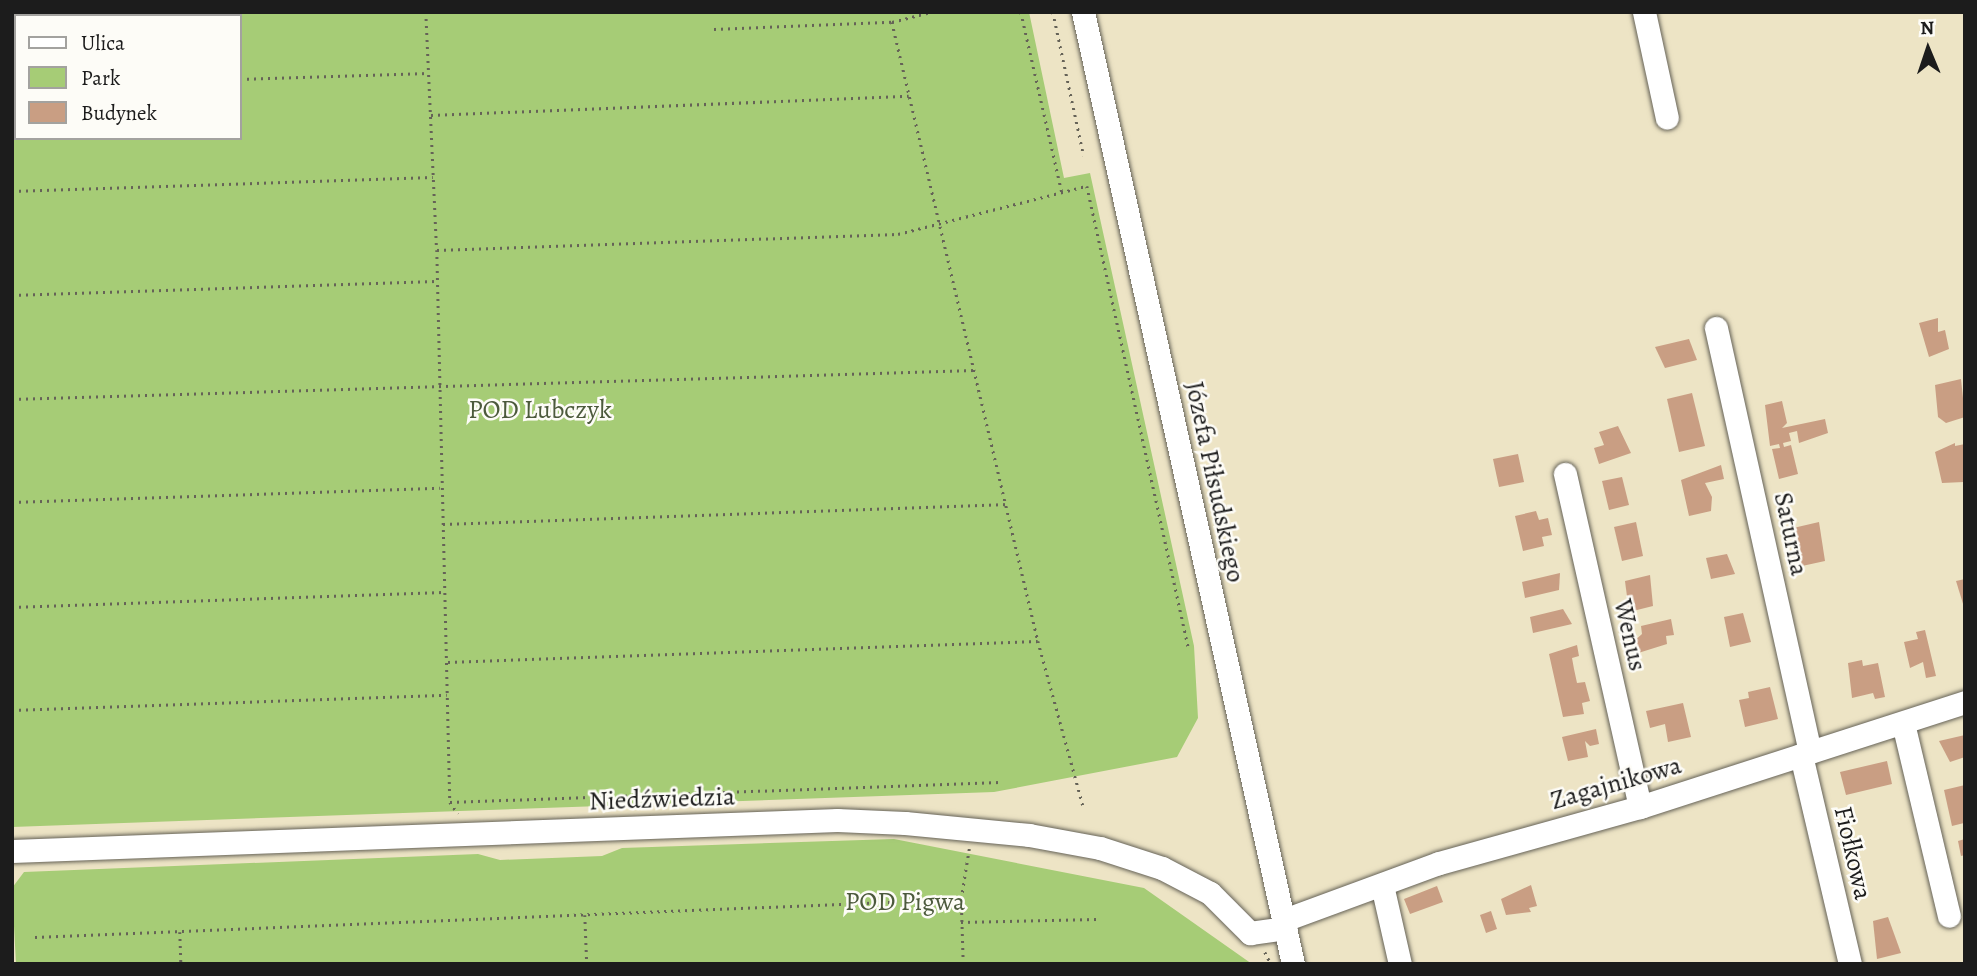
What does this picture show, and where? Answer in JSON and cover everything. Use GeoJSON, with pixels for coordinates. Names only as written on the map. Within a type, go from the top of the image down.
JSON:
{"type":"FeatureCollection","features":[{"type":"Feature","properties":{"kind":"street","name":"Józefa Piłsudskiego"},"geometry":{"type":"LineString","coordinates":[[1083,12],[1293,964]]}},
{"type":"Feature","properties":{"kind":"street"},"geometry":{"type":"LineString","coordinates":[[1644,12],[1667,118]]}},
{"type":"Feature","properties":{"kind":"street","name":"Saturna"},"geometry":{"type":"LineString","coordinates":[[1716,328],[1806,753]]}},
{"type":"Feature","properties":{"kind":"street","name":"Wenus"},"geometry":{"type":"LineString","coordinates":[[1565,474],[1640,807]]}},
{"type":"Feature","properties":{"kind":"street","name":"Zagajnikowa"},"geometry":{"type":"LineString","coordinates":[[1285,924],[1439,863],[1640,807],[1965,702]]}},
{"type":"Feature","properties":{"kind":"street"},"geometry":{"type":"LineString","coordinates":[[1903,723],[1949,916]]}},
{"type":"Feature","properties":{"kind":"street","name":"Fiołkowa"},"geometry":{"type":"LineString","coordinates":[[1806,753],[1850,964]]}},
{"type":"Feature","properties":{"kind":"street","name":"Niedźwiedzia"},"geometry":{"type":"LineString","coordinates":[[12,851],[837,820],[905,823],[1029,835],[1100,848],[1162,868],[1210,893],[1250,933],[1285,924]]}},
{"type":"Feature","properties":{"kind":"street"},"geometry":{"type":"LineString","coordinates":[[1382,885],[1400,964]]}},
{"type":"Feature","properties":{"kind":"path"},"geometry":{"type":"LineString","coordinates":[[426,12],[437,250],[440,488],[450,802],[457,811]]}},
{"type":"Feature","properties":{"kind":"path"},"geometry":{"type":"LineString","coordinates":[[714,29],[892,22],[931,12]]}},
{"type":"Feature","properties":{"kind":"path"},"geometry":{"type":"LineString","coordinates":[[1021,12],[1062,192]]}},
{"type":"Feature","properties":{"kind":"path"},"geometry":{"type":"LineString","coordinates":[[1054,12],[1084,156]]}},
{"type":"Feature","properties":{"kind":"path"},"geometry":{"type":"LineString","coordinates":[[892,22],[938,224],[1009,504],[1038,641],[1083,805]]}},
{"type":"Feature","properties":{"kind":"path"},"geometry":{"type":"LineString","coordinates":[[242,79],[429,73]]}},
{"type":"Feature","properties":{"kind":"path"},"geometry":{"type":"LineString","coordinates":[[431,115],[909,96]]}},
{"type":"Feature","properties":{"kind":"path"},"geometry":{"type":"LineString","coordinates":[[12,191],[433,177]]}},
{"type":"Feature","properties":{"kind":"path"},"geometry":{"type":"LineString","coordinates":[[437,250],[898,234],[1087,186],[1189,650]]}},
{"type":"Feature","properties":{"kind":"path"},"geometry":{"type":"LineString","coordinates":[[12,295],[436,281]]}},
{"type":"Feature","properties":{"kind":"path"},"geometry":{"type":"LineString","coordinates":[[12,399],[975,370]]}},
{"type":"Feature","properties":{"kind":"path"},"geometry":{"type":"LineString","coordinates":[[12,502],[440,488]]}},
{"type":"Feature","properties":{"kind":"path"},"geometry":{"type":"LineString","coordinates":[[443,524],[1009,504]]}},
{"type":"Feature","properties":{"kind":"path"},"geometry":{"type":"LineString","coordinates":[[12,607],[444,592]]}},
{"type":"Feature","properties":{"kind":"path"},"geometry":{"type":"LineString","coordinates":[[447,662],[1038,641]]}},
{"type":"Feature","properties":{"kind":"path"},"geometry":{"type":"LineString","coordinates":[[12,710],[447,695]]}},
{"type":"Feature","properties":{"kind":"path"},"geometry":{"type":"LineString","coordinates":[[450,802],[1000,782]]}},
{"type":"Feature","properties":{"kind":"path"},"geometry":{"type":"LineString","coordinates":[[963,964],[961,900],[969,850]]}},
{"type":"Feature","properties":{"kind":"path"},"geometry":{"type":"LineString","coordinates":[[35,937],[961,900]]}},
{"type":"Feature","properties":{"kind":"path"},"geometry":{"type":"LineString","coordinates":[[585,915],[587,964]]}},
{"type":"Feature","properties":{"kind":"path"},"geometry":{"type":"LineString","coordinates":[[961,922],[1097,919]]}},
{"type":"Feature","properties":{"kind":"path"},"geometry":{"type":"LineString","coordinates":[[180,930],[181,964]]}},
{"type":"Feature","properties":{"kind":"green space","name":"POD Lubczyk"},"geometry":{"type":"Polygon","coordinates":[[[12,12],[1029,12],[1064,178],[1090,173],[1194,646],[1198,718],[1177,757],[994,792],[12,827],[12,12]]]}},
{"type":"Feature","properties":{"kind":"green space","name":"POD Pigwa"},"geometry":{"type":"Polygon","coordinates":[[[894,839],[1144,888],[1252,964],[16,964],[12,888],[24,872],[478,854],[500,860],[602,856],[622,848],[894,839]]]}},
{"type":"Feature","properties":{"kind":"building"},"geometry":{"type":"Polygon","coordinates":[[[1938,318],[1938,332],[1945,330],[1949,349],[1929,357],[1919,323],[1938,318]]]}},
{"type":"Feature","properties":{"kind":"building"},"geometry":{"type":"Polygon","coordinates":[[[1689,339],[1697,360],[1665,368],[1655,347],[1689,339]]]}},
{"type":"Feature","properties":{"kind":"building"},"geometry":{"type":"Polygon","coordinates":[[[1961,379],[1965,417],[1946,423],[1938,417],[1935,385],[1961,379]]]}},
{"type":"Feature","properties":{"kind":"building"},"geometry":{"type":"Polygon","coordinates":[[[1692,393],[1705,446],[1679,452],[1667,399],[1692,393]]]}},
{"type":"Feature","properties":{"kind":"building"},"geometry":{"type":"Polygon","coordinates":[[[1782,401],[1787,423],[1782,428],[1825,419],[1828,433],[1799,443],[1797,431],[1789,433],[1791,441],[1783,443],[1784,447],[1791,445],[1798,474],[1779,479],[1772,449],[1780,448],[1779,444],[1770,446],[1765,405],[1782,401]]]}},
{"type":"Feature","properties":{"kind":"building"},"geometry":{"type":"Polygon","coordinates":[[[1618,426],[1631,453],[1599,464],[1594,448],[1604,445],[1599,432],[1618,426]]]}},
{"type":"Feature","properties":{"kind":"building"},"geometry":{"type":"Polygon","coordinates":[[[1955,443],[1955,446],[1965,444],[1964,482],[1942,483],[1935,452],[1955,443]]]}},
{"type":"Feature","properties":{"kind":"building"},"geometry":{"type":"Polygon","coordinates":[[[1518,454],[1524,482],[1499,487],[1493,459],[1518,454]]]}},
{"type":"Feature","properties":{"kind":"building"},"geometry":{"type":"Polygon","coordinates":[[[1721,465],[1724,479],[1705,483],[1712,497],[1711,511],[1689,516],[1681,480],[1721,465]]]}},
{"type":"Feature","properties":{"kind":"building"},"geometry":{"type":"Polygon","coordinates":[[[1622,477],[1629,505],[1609,510],[1602,481],[1622,477]]]}},
{"type":"Feature","properties":{"kind":"building"},"geometry":{"type":"Polygon","coordinates":[[[1536,511],[1539,520],[1548,518],[1552,535],[1542,537],[1544,546],[1523,551],[1515,516],[1536,511]]]}},
{"type":"Feature","properties":{"kind":"building"},"geometry":{"type":"Polygon","coordinates":[[[1636,522],[1643,556],[1622,561],[1614,527],[1636,522]]]}},
{"type":"Feature","properties":{"kind":"building"},"geometry":{"type":"Polygon","coordinates":[[[1819,522],[1825,561],[1802,566],[1789,529],[1819,522]]]}},
{"type":"Feature","properties":{"kind":"building"},"geometry":{"type":"Polygon","coordinates":[[[1727,554],[1735,574],[1711,579],[1706,558],[1727,554]]]}},
{"type":"Feature","properties":{"kind":"building"},"geometry":{"type":"Polygon","coordinates":[[[1560,573],[1559,590],[1525,598],[1522,582],[1560,573]]]}},
{"type":"Feature","properties":{"kind":"building"},"geometry":{"type":"Polygon","coordinates":[[[1650,575],[1653,606],[1629,612],[1625,581],[1650,575]]]}},
{"type":"Feature","properties":{"kind":"building"},"geometry":{"type":"Polygon","coordinates":[[[1965,579],[1965,606],[1964,607],[1956,581],[1965,579]]]}},
{"type":"Feature","properties":{"kind":"building"},"geometry":{"type":"Polygon","coordinates":[[[1563,609],[1572,624],[1533,633],[1530,617],[1563,609]]]}},
{"type":"Feature","properties":{"kind":"building"},"geometry":{"type":"Polygon","coordinates":[[[1743,613],[1751,642],[1730,647],[1724,617],[1743,613]]]}},
{"type":"Feature","properties":{"kind":"building"},"geometry":{"type":"Polygon","coordinates":[[[1671,619],[1674,635],[1666,636],[1667,644],[1635,654],[1632,643],[1642,634],[1641,626],[1671,619]]]}},
{"type":"Feature","properties":{"kind":"building"},"geometry":{"type":"Polygon","coordinates":[[[1925,630],[1936,676],[1926,678],[1923,662],[1910,668],[1904,642],[1918,639],[1916,632],[1925,630]]]}},
{"type":"Feature","properties":{"kind":"building"},"geometry":{"type":"Polygon","coordinates":[[[1577,645],[1579,656],[1572,658],[1577,683],[1585,682],[1590,701],[1582,703],[1584,714],[1563,717],[1549,654],[1577,645]]]}},
{"type":"Feature","properties":{"kind":"building"},"geometry":{"type":"Polygon","coordinates":[[[1862,660],[1863,666],[1878,663],[1885,697],[1875,699],[1873,693],[1852,698],[1848,663],[1862,660]]]}},
{"type":"Feature","properties":{"kind":"building"},"geometry":{"type":"Polygon","coordinates":[[[1770,687],[1778,719],[1745,727],[1739,700],[1749,698],[1748,692],[1770,687]]]}},
{"type":"Feature","properties":{"kind":"building"},"geometry":{"type":"Polygon","coordinates":[[[1683,703],[1691,737],[1668,742],[1665,724],[1650,728],[1646,711],[1683,703]]]}},
{"type":"Feature","properties":{"kind":"building"},"geometry":{"type":"Polygon","coordinates":[[[1596,729],[1599,744],[1590,746],[1585,741],[1588,757],[1568,761],[1562,737],[1596,729]]]}},
{"type":"Feature","properties":{"kind":"building"},"geometry":{"type":"Polygon","coordinates":[[[1965,735],[1965,757],[1950,762],[1939,741],[1965,735]]]}},
{"type":"Feature","properties":{"kind":"building"},"geometry":{"type":"Polygon","coordinates":[[[1887,761],[1892,784],[1846,795],[1840,772],[1887,761]]]}},
{"type":"Feature","properties":{"kind":"building"},"geometry":{"type":"Polygon","coordinates":[[[1965,785],[1964,823],[1952,826],[1944,790],[1965,785]]]}},
{"type":"Feature","properties":{"kind":"building"},"geometry":{"type":"Polygon","coordinates":[[[1965,839],[1965,855],[1961,856],[1958,841],[1965,839]]]}},
{"type":"Feature","properties":{"kind":"building"},"geometry":{"type":"Polygon","coordinates":[[[1531,885],[1537,906],[1529,908],[1531,912],[1506,915],[1501,899],[1531,885]]]}},
{"type":"Feature","properties":{"kind":"building"},"geometry":{"type":"Polygon","coordinates":[[[1437,886],[1443,902],[1410,914],[1404,899],[1437,886]]]}},
{"type":"Feature","properties":{"kind":"building"},"geometry":{"type":"Polygon","coordinates":[[[1491,911],[1497,929],[1486,933],[1480,915],[1491,911]]]}},
{"type":"Feature","properties":{"kind":"building"},"geometry":{"type":"Polygon","coordinates":[[[1888,917],[1901,953],[1877,959],[1873,921],[1888,917]]]}}]}
